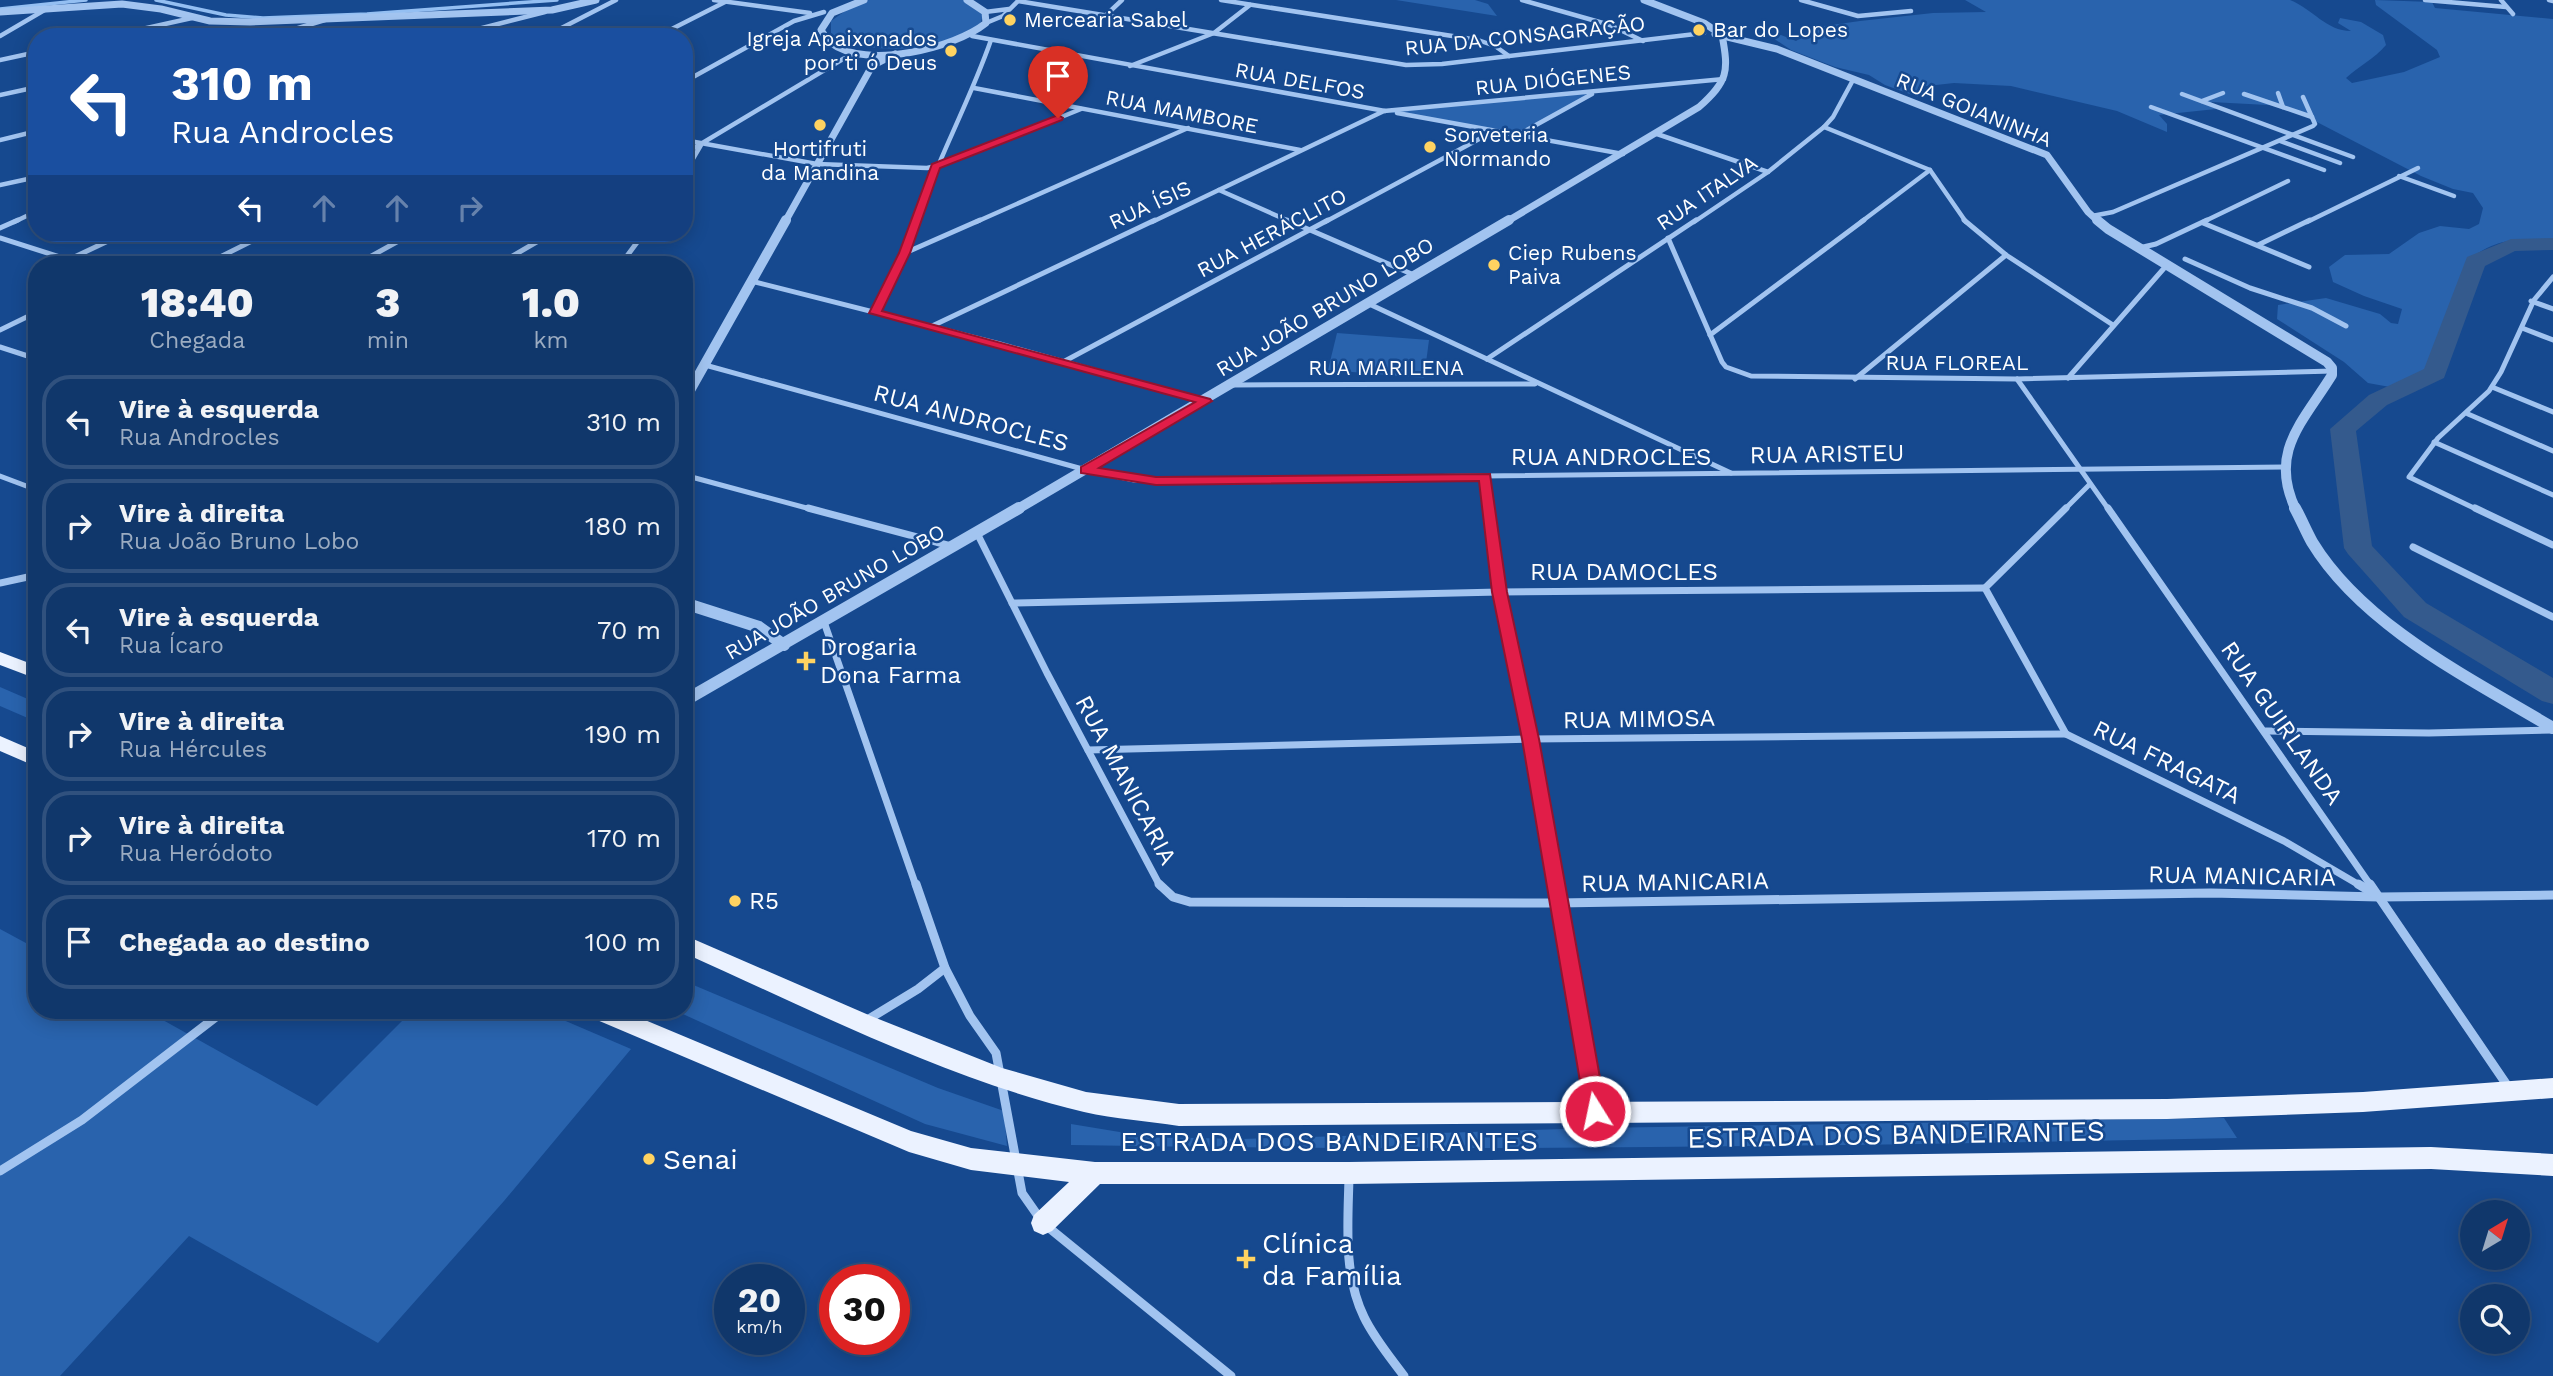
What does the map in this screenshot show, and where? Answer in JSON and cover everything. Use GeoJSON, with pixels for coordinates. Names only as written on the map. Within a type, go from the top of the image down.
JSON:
{"type":"FeatureCollection","features":[{"type":"Feature","properties":{"kind":"main road"},"geometry":{"type":"LineString","coordinates":[[0,658],[28,669]]}},
{"type":"Feature","properties":{"kind":"main road"},"geometry":{"type":"LineString","coordinates":[[0,743],[28,756]]}},
{"type":"Feature","properties":{"kind":"main road","name":"ESTRADA DOS BANDEIRANTES"},"geometry":{"type":"LineString","coordinates":[[693,948],[863,1023],[1001,1078],[1086,1102],[1179,1115],[2167,1109],[2363,1102],[2553,1088]]}},
{"type":"Feature","properties":{"kind":"main road","name":"ESTRADA DOS BANDEIRANTES"},"geometry":{"type":"LineString","coordinates":[[619,1019],[909,1141],[960,1157],[1016,1166],[1095,1173],[2431,1158],[2553,1165]]}},
{"type":"Feature","properties":{"kind":"main road"},"geometry":{"type":"LineString","coordinates":[[1043,1223],[1095,1173]]}},
{"type":"Feature","properties":{"kind":"street"},"geometry":{"type":"LineString","coordinates":[[484,28],[596,0]]}},
{"type":"Feature","properties":{"kind":"street"},"geometry":{"type":"LineString","coordinates":[[561,28],[616,0]]}},
{"type":"Feature","properties":{"kind":"street"},"geometry":{"type":"LineString","coordinates":[[714,0],[793,11],[824,12]]}},
{"type":"Feature","properties":{"kind":"street"},"geometry":{"type":"LineString","coordinates":[[693,77],[789,23],[864,0]]}},
{"type":"Feature","properties":{"kind":"street"},"geometry":{"type":"LineString","coordinates":[[967,0],[985,12],[1010,9]]}},
{"type":"Feature","properties":{"kind":"street"},"geometry":{"type":"LineString","coordinates":[[1105,16],[1122,0]]}},
{"type":"Feature","properties":{"kind":"street"},"geometry":{"type":"LineString","coordinates":[[1221,0],[1478,40],[1495,46],[1509,56]]}},
{"type":"Feature","properties":{"kind":"street"},"geometry":{"type":"LineString","coordinates":[[1522,0],[1618,27],[1643,41]]}},
{"type":"Feature","properties":{"kind":"street"},"geometry":{"type":"LineString","coordinates":[[1644,0],[1703,23],[1721,38],[1728,67],[1724,79]]}},
{"type":"Feature","properties":{"kind":"street"},"geometry":{"type":"LineString","coordinates":[[1801,0],[1858,16],[1911,11]]}},
{"type":"Feature","properties":{"kind":"street"},"geometry":{"type":"LineString","coordinates":[[2425,0],[2506,7]]}},
{"type":"Feature","properties":{"kind":"street"},"geometry":{"type":"LineString","coordinates":[[2501,0],[2513,14]]}},
{"type":"Feature","properties":{"kind":"street"},"geometry":{"type":"LineString","coordinates":[[849,5],[828,16],[821,30],[832,43],[866,52],[895,54],[934,49],[972,36],[986,23],[1003,16],[1018,1]]}},
{"type":"Feature","properties":{"kind":"street","name":"RUA DA CONSAGRAÇÃO"},"geometry":{"type":"LineString","coordinates":[[1018,1],[1392,64],[1442,64],[1704,33]]}},
{"type":"Feature","properties":{"kind":"street"},"geometry":{"type":"LineString","coordinates":[[674,28],[726,2]]}},
{"type":"Feature","properties":{"kind":"street"},"geometry":{"type":"LineString","coordinates":[[0,12],[122,4],[228,22],[552,10]]}},
{"type":"Feature","properties":{"kind":"street"},"geometry":{"type":"LineString","coordinates":[[577,5],[595,10]]}},
{"type":"Feature","properties":{"kind":"street"},"geometry":{"type":"LineString","coordinates":[[1129,66],[1214,33],[1250,5]]}},
{"type":"Feature","properties":{"kind":"street"},"geometry":{"type":"LineString","coordinates":[[0,36],[48,8]]}},
{"type":"Feature","properties":{"kind":"street"},"geometry":{"type":"LineString","coordinates":[[501,24],[512,15],[507,10]]}},
{"type":"Feature","properties":{"kind":"street"},"geometry":{"type":"LineString","coordinates":[[789,23],[813,19],[793,11]]}},
{"type":"Feature","properties":{"kind":"street"},"geometry":{"type":"LineString","coordinates":[[985,12],[986,23]]}},
{"type":"Feature","properties":{"kind":"street"},"geometry":{"type":"LineString","coordinates":[[1682,16],[1686,22],[1704,33]]}},
{"type":"Feature","properties":{"kind":"street"},"geometry":{"type":"LineString","coordinates":[[147,28],[192,18]]}},
{"type":"Feature","properties":{"kind":"street"},"geometry":{"type":"LineString","coordinates":[[306,28],[326,19]]}},
{"type":"Feature","properties":{"kind":"street","name":"RUA GOIANINHA"},"geometry":{"type":"LineString","coordinates":[[1704,33],[1777,49],[2047,155],[2092,216],[2166,266],[2320,357],[2333,371]]}},
{"type":"Feature","properties":{"kind":"street","name":"RUA DELFOS"},"geometry":{"type":"LineString","coordinates":[[972,36],[1623,154]]}},
{"type":"Feature","properties":{"kind":"street"},"geometry":{"type":"LineString","coordinates":[[875,313],[905,253],[935,166],[974,88],[990,40]]}},
{"type":"Feature","properties":{"kind":"street"},"geometry":{"type":"LineString","coordinates":[[989,49],[1003,42]]}},
{"type":"Feature","properties":{"kind":"street"},"geometry":{"type":"LineString","coordinates":[[843,59],[849,49]]}},
{"type":"Feature","properties":{"kind":"street"},"geometry":{"type":"LineString","coordinates":[[693,149],[843,59],[866,52],[873,55],[872,66],[693,386]]}},
{"type":"Feature","properties":{"kind":"street"},"geometry":{"type":"LineString","coordinates":[[0,60],[28,54]]}},
{"type":"Feature","properties":{"kind":"street"},"geometry":{"type":"LineString","coordinates":[[872,66],[895,54]]}},
{"type":"Feature","properties":{"kind":"street","name":"RUA DIÓGENES"},"geometry":{"type":"LineString","coordinates":[[1384,111],[1724,79]]}},
{"type":"Feature","properties":{"kind":"street","name":"RUA JOÃO BRUNO LOBO"},"geometry":{"type":"LineString","coordinates":[[693,696],[1205,401],[1414,275],[1657,134],[1708,100],[1724,79]]}},
{"type":"Feature","properties":{"kind":"street","name":"RUA ITALVA"},"geometry":{"type":"LineString","coordinates":[[1487,359],[1768,172],[1824,127],[1833,117],[1853,80]]}},
{"type":"Feature","properties":{"kind":"street","name":"RUA MAMBORE"},"geometry":{"type":"LineString","coordinates":[[974,88],[1302,150]]}},
{"type":"Feature","properties":{"kind":"street"},"geometry":{"type":"LineString","coordinates":[[0,95],[28,89]]}},
{"type":"Feature","properties":{"kind":"street"},"geometry":{"type":"LineString","coordinates":[[1518,135],[1596,92]]}},
{"type":"Feature","properties":{"kind":"street"},"geometry":{"type":"LineString","coordinates":[[2201,101],[2223,93]]}},
{"type":"Feature","properties":{"kind":"street"},"geometry":{"type":"LineString","coordinates":[[2278,93],[2283,107]]}},
{"type":"Feature","properties":{"kind":"street"},"geometry":{"type":"LineString","coordinates":[[2182,94],[2353,157]]}},
{"type":"Feature","properties":{"kind":"street"},"geometry":{"type":"LineString","coordinates":[[2244,94],[2312,117]]}},
{"type":"Feature","properties":{"kind":"street"},"geometry":{"type":"LineString","coordinates":[[2092,216],[2113,212],[2313,126],[2315,124],[2303,97]]}},
{"type":"Feature","properties":{"kind":"street"},"geometry":{"type":"LineString","coordinates":[[2151,107],[2324,170]]}},
{"type":"Feature","properties":{"kind":"street"},"geometry":{"type":"LineString","coordinates":[[693,142],[817,164],[935,166],[1081,109]]}},
{"type":"Feature","properties":{"kind":"street","name":"RUA ÍSIS"},"geometry":{"type":"LineString","coordinates":[[930,327],[1384,111]]}},
{"type":"Feature","properties":{"kind":"street"},"geometry":{"type":"LineString","coordinates":[[1824,127],[1930,170],[1957,212],[1972,228],[2006,255],[2113,326]]}},
{"type":"Feature","properties":{"kind":"street"},"geometry":{"type":"LineString","coordinates":[[905,253],[1188,128]]}},
{"type":"Feature","properties":{"kind":"street","name":"RUA HERÁCLITO"},"geometry":{"type":"LineString","coordinates":[[1063,362],[1496,131]]}},
{"type":"Feature","properties":{"kind":"street"},"geometry":{"type":"LineString","coordinates":[[0,140],[28,133]]}},
{"type":"Feature","properties":{"kind":"street"},"geometry":{"type":"LineString","coordinates":[[1657,134],[1768,172]]}},
{"type":"Feature","properties":{"kind":"street"},"geometry":{"type":"LineString","coordinates":[[2280,141],[2340,163]]}},
{"type":"Feature","properties":{"kind":"street"},"geometry":{"type":"LineString","coordinates":[[693,158],[701,144]]}},
{"type":"Feature","properties":{"kind":"street"},"geometry":{"type":"LineString","coordinates":[[2258,245],[2418,168]]}},
{"type":"Feature","properties":{"kind":"street"},"geometry":{"type":"LineString","coordinates":[[1710,335],[1930,170]]}},
{"type":"Feature","properties":{"kind":"street"},"geometry":{"type":"LineString","coordinates":[[2399,176],[2454,197]]}},
{"type":"Feature","properties":{"kind":"street"},"geometry":{"type":"LineString","coordinates":[[0,186],[28,179]]}},
{"type":"Feature","properties":{"kind":"street"},"geometry":{"type":"LineString","coordinates":[[2138,248],[2156,244],[2288,181]]}},
{"type":"Feature","properties":{"kind":"street"},"geometry":{"type":"LineString","coordinates":[[1219,190],[1414,275]]}},
{"type":"Feature","properties":{"kind":"street"},"geometry":{"type":"LineString","coordinates":[[0,228],[28,215]]}},
{"type":"Feature","properties":{"kind":"street"},"geometry":{"type":"LineString","coordinates":[[2203,223],[2309,267]]}},
{"type":"Feature","properties":{"kind":"street"},"geometry":{"type":"LineString","coordinates":[[0,238],[55,256]]}},
{"type":"Feature","properties":{"kind":"street","name":"RUA FLOREAL"},"geometry":{"type":"LineString","coordinates":[[1668,238],[1722,362],[1739,373],[1856,379],[2017,379],[2333,371]]}},
{"type":"Feature","properties":{"kind":"street"},"geometry":{"type":"LineString","coordinates":[[76,256],[106,242]]}},
{"type":"Feature","properties":{"kind":"street"},"geometry":{"type":"LineString","coordinates":[[222,256],[250,242]]}},
{"type":"Feature","properties":{"kind":"street"},"geometry":{"type":"LineString","coordinates":[[371,256],[397,242]]}},
{"type":"Feature","properties":{"kind":"street"},"geometry":{"type":"LineString","coordinates":[[513,256],[537,242]]}},
{"type":"Feature","properties":{"kind":"street"},"geometry":{"type":"LineString","coordinates":[[1856,379],[2006,255]]}},
{"type":"Feature","properties":{"kind":"street"},"geometry":{"type":"LineString","coordinates":[[2185,259],[2250,288],[2312,308],[2346,326]]}},
{"type":"Feature","properties":{"kind":"street"},"geometry":{"type":"LineString","coordinates":[[2068,378],[2166,266]]}},
{"type":"Feature","properties":{"kind":"street"},"geometry":{"type":"LineString","coordinates":[[2191,280],[2214,273]]}},
{"type":"Feature","properties":{"kind":"street"},"geometry":{"type":"LineString","coordinates":[[2552,280],[2531,301],[2522,328],[2492,387],[2468,414],[2434,442],[2409,478],[2553,545]]}},
{"type":"Feature","properties":{"kind":"street"},"geometry":{"type":"LineString","coordinates":[[751,281],[1205,401]]}},
{"type":"Feature","properties":{"kind":"street"},"geometry":{"type":"LineString","coordinates":[[2531,301],[2553,309]]}},
{"type":"Feature","properties":{"kind":"street","name":"RUA ARISTEU"},"geometry":{"type":"LineString","coordinates":[[1367,303],[1735,475],[2284,467]]}},
{"type":"Feature","properties":{"kind":"street"},"geometry":{"type":"LineString","coordinates":[[0,330],[28,316]]}},
{"type":"Feature","properties":{"kind":"street"},"geometry":{"type":"LineString","coordinates":[[2522,328],[2553,340]]}},
{"type":"Feature","properties":{"kind":"street"},"geometry":{"type":"LineString","coordinates":[[0,347],[28,356]]}},
{"type":"Feature","properties":{"kind":"street","name":"RUA ANDROCLES"},"geometry":{"type":"LineString","coordinates":[[705,365],[1086,470],[1156,481],[1735,475]]}},
{"type":"Feature","properties":{"kind":"street"},"geometry":{"type":"LineString","coordinates":[[2333,371],[2291,446],[2284,467],[2287,488],[2297,513],[2321,557],[2368,606],[2417,644],[2553,729]]}},
{"type":"Feature","properties":{"kind":"street","name":"RUA GUIRLANDA"},"geometry":{"type":"LineString","coordinates":[[2017,379],[2266,732],[2511,1091]]}},
{"type":"Feature","properties":{"kind":"street","name":"RUA MARILENA"},"geometry":{"type":"LineString","coordinates":[[1232,385],[1539,384]]}},
{"type":"Feature","properties":{"kind":"street"},"geometry":{"type":"LineString","coordinates":[[2492,387],[2553,412]]}},
{"type":"Feature","properties":{"kind":"street"},"geometry":{"type":"LineString","coordinates":[[2468,414],[2553,451]]}},
{"type":"Feature","properties":{"kind":"street"},"geometry":{"type":"LineString","coordinates":[[2434,442],[2553,495]]}},
{"type":"Feature","properties":{"kind":"street"},"geometry":{"type":"LineString","coordinates":[[0,477],[28,487]]}},
{"type":"Feature","properties":{"kind":"street"},"geometry":{"type":"LineString","coordinates":[[693,477],[951,546]]}},
{"type":"Feature","properties":{"kind":"street"},"geometry":{"type":"LineString","coordinates":[[1485,477],[1499,592],[1531,739],[1595,1111]]}},
{"type":"Feature","properties":{"kind":"street"},"geometry":{"type":"LineString","coordinates":[[1985,588],[2090,484]]}},
{"type":"Feature","properties":{"kind":"street","name":"RUA MANICARIA"},"geometry":{"type":"LineString","coordinates":[[976,531],[1161,888],[1173,897],[1190,902],[1558,903],[2211,893],[2379,897],[2553,895]]}},
{"type":"Feature","properties":{"kind":"street"},"geometry":{"type":"LineString","coordinates":[[2413,547],[2553,617]]}},
{"type":"Feature","properties":{"kind":"street"},"geometry":{"type":"LineString","coordinates":[[0,583],[28,577]]}},
{"type":"Feature","properties":{"kind":"street","name":"RUA DAMOCLES"},"geometry":{"type":"LineString","coordinates":[[1012,603],[1499,592],[1985,588]]}},
{"type":"Feature","properties":{"kind":"street","name":"RUA FRAGATA"},"geometry":{"type":"LineString","coordinates":[[1985,588],[2066,734],[2284,841],[2379,897]]}},
{"type":"Feature","properties":{"kind":"street"},"geometry":{"type":"LineString","coordinates":[[693,606],[760,627],[784,645]]}},
{"type":"Feature","properties":{"kind":"street"},"geometry":{"type":"LineString","coordinates":[[824,622],[945,968],[970,1016],[996,1053],[1016,1166],[1026,1202],[1043,1223],[1231,1376]]}},
{"type":"Feature","properties":{"kind":"street"},"geometry":{"type":"LineString","coordinates":[[2266,732],[2429,733],[2553,729]]}},
{"type":"Feature","properties":{"kind":"street","name":"RUA MIMOSA"},"geometry":{"type":"LineString","coordinates":[[1088,750],[1531,739],[2066,734]]}},
{"type":"Feature","properties":{"kind":"street"},"geometry":{"type":"LineString","coordinates":[[863,1023],[918,989],[945,968]]}},
{"type":"Feature","properties":{"kind":"street"},"geometry":{"type":"LineString","coordinates":[[0,1171],[82,1119],[213,1019]]}},
{"type":"Feature","properties":{"kind":"street"},"geometry":{"type":"LineString","coordinates":[[1349,1172],[1349,1260],[1353,1289],[1363,1316],[1404,1376]]}},
{"type":"Feature","properties":{"kind":"shaded area"},"geometry":{"type":"Polygon","coordinates":[[[869,0],[964,0],[982,12],[979,25],[966,35],[945,43],[920,47],[868,47],[846,42],[831,33],[831,21],[855,4],[869,0]]]}},
{"type":"Feature","properties":{"kind":"shaded area"},"geometry":{"type":"Polygon","coordinates":[[[1396,0],[1475,0],[1488,4],[1497,16],[1396,0]]]}},
{"type":"Feature","properties":{"kind":"shaded area"},"geometry":{"type":"Polygon","coordinates":[[[1965,0],[2290,0],[2334,27],[2351,31],[2338,23],[2340,18],[2361,22],[2383,35],[2386,45],[2346,78],[2352,83],[2404,72],[2440,57],[2437,50],[2376,5],[2375,0],[2432,2],[2435,8],[2553,19],[2553,240],[2507,241],[2487,248],[2466,262],[2426,370],[2390,387],[2368,383],[2344,362],[2277,319],[2278,305],[2326,298],[2380,314],[2391,323],[2398,324],[2402,309],[2333,282],[2329,267],[2345,255],[2389,254],[2419,233],[2440,226],[2469,229],[2479,224],[2483,208],[2473,193],[2453,189],[2421,176],[2286,106],[2211,102],[2216,109],[2159,115],[2167,124],[2167,132],[2117,111],[2011,86],[1954,83],[1918,87],[1918,97],[1885,85],[1869,75],[1835,67],[1791,50],[1770,36],[1781,35],[1796,41],[1817,27],[1933,13],[1986,12],[1965,0]]]}},
{"type":"Feature","properties":{"kind":"shaded area"},"geometry":{"type":"Polygon","coordinates":[[[1596,92],[1518,135],[1384,111],[1596,92]]]}},
{"type":"Feature","properties":{"kind":"shaded area"},"geometry":{"type":"Polygon","coordinates":[[[1337,333],[1429,340],[1424,378],[1328,370],[1337,333]]]}},
{"type":"Feature","properties":{"kind":"shaded area"},"geometry":{"type":"Polygon","coordinates":[[[0,687],[28,699],[28,718],[0,706],[0,687]]]}},
{"type":"Feature","properties":{"kind":"shaded area"},"geometry":{"type":"Polygon","coordinates":[[[0,929],[28,944],[28,1019],[161,1019],[317,1106],[404,1019],[561,1019],[631,1049],[504,1201],[378,1343],[189,1236],[60,1376],[0,1376],[0,929]]]}},
{"type":"Feature","properties":{"kind":"shaded area"},"geometry":{"type":"Polygon","coordinates":[[[693,985],[938,1088],[1004,1111],[1007,1146],[925,1124],[693,1019],[693,985]]]}},
{"type":"Feature","properties":{"kind":"shaded area"},"geometry":{"type":"Polygon","coordinates":[[[2224,1118],[2237,1138],[1654,1147],[1071,1145],[1071,1124],[1150,1137],[1242,1139],[1596,1128],[2224,1118]]]}},
{"type":"Feature","properties":{"kind":"waterway"},"geometry":{"type":"LineString","coordinates":[[0,9],[86,0]]}},
{"type":"Feature","properties":{"kind":"waterway"},"geometry":{"type":"LineString","coordinates":[[156,0],[226,15],[263,18],[367,14],[557,0]]}},
{"type":"Feature","properties":{"kind":"waterway"},"geometry":{"type":"LineString","coordinates":[[2553,244],[2511,245],[2475,262],[2435,373],[2378,400],[2343,429],[2358,548],[2415,610],[2553,693]]}},
{"type":"Feature","properties":{"kind":"place","name":"Mercearia Sabel"},"geometry":{"type":"Point","coordinates":[1010,20]}},
{"type":"Feature","properties":{"kind":"place","name":"Bar do Lopes"},"geometry":{"type":"Point","coordinates":[1699,30]}},
{"type":"Feature","properties":{"kind":"place","name":"Igreja Apaixonados por ti ó Deus"},"geometry":{"type":"Point","coordinates":[951,51]}},
{"type":"Feature","properties":{"kind":"place","name":"Hortifruti da Mandina"},"geometry":{"type":"Point","coordinates":[820,125]}},
{"type":"Feature","properties":{"kind":"place","name":"Sorveteria Normando"},"geometry":{"type":"Point","coordinates":[1430,147]}},
{"type":"Feature","properties":{"kind":"place","name":"Ciep Rubens Paiva"},"geometry":{"type":"Point","coordinates":[1494,265]}},
{"type":"Feature","properties":{"kind":"place","name":"Drogaria Dona Farma"},"geometry":{"type":"Point","coordinates":[806,661]}},
{"type":"Feature","properties":{"kind":"place","name":"R5"},"geometry":{"type":"Point","coordinates":[735,901]}},
{"type":"Feature","properties":{"kind":"place","name":"Senai"},"geometry":{"type":"Point","coordinates":[649,1159]}},
{"type":"Feature","properties":{"kind":"place","name":"Clínica da Família"},"geometry":{"type":"Point","coordinates":[1246,1259]}},
{"type":"Feature","properties":{"kind":"route"},"geometry":{"type":"LineString","coordinates":[[1058,118],[935,166],[905,253],[875,313],[1000,344],[1205,401],[1086,470],[1135,480],[1156,481],[1485,477],[1499,592],[1531,739],[1595,1111]]}}]}
